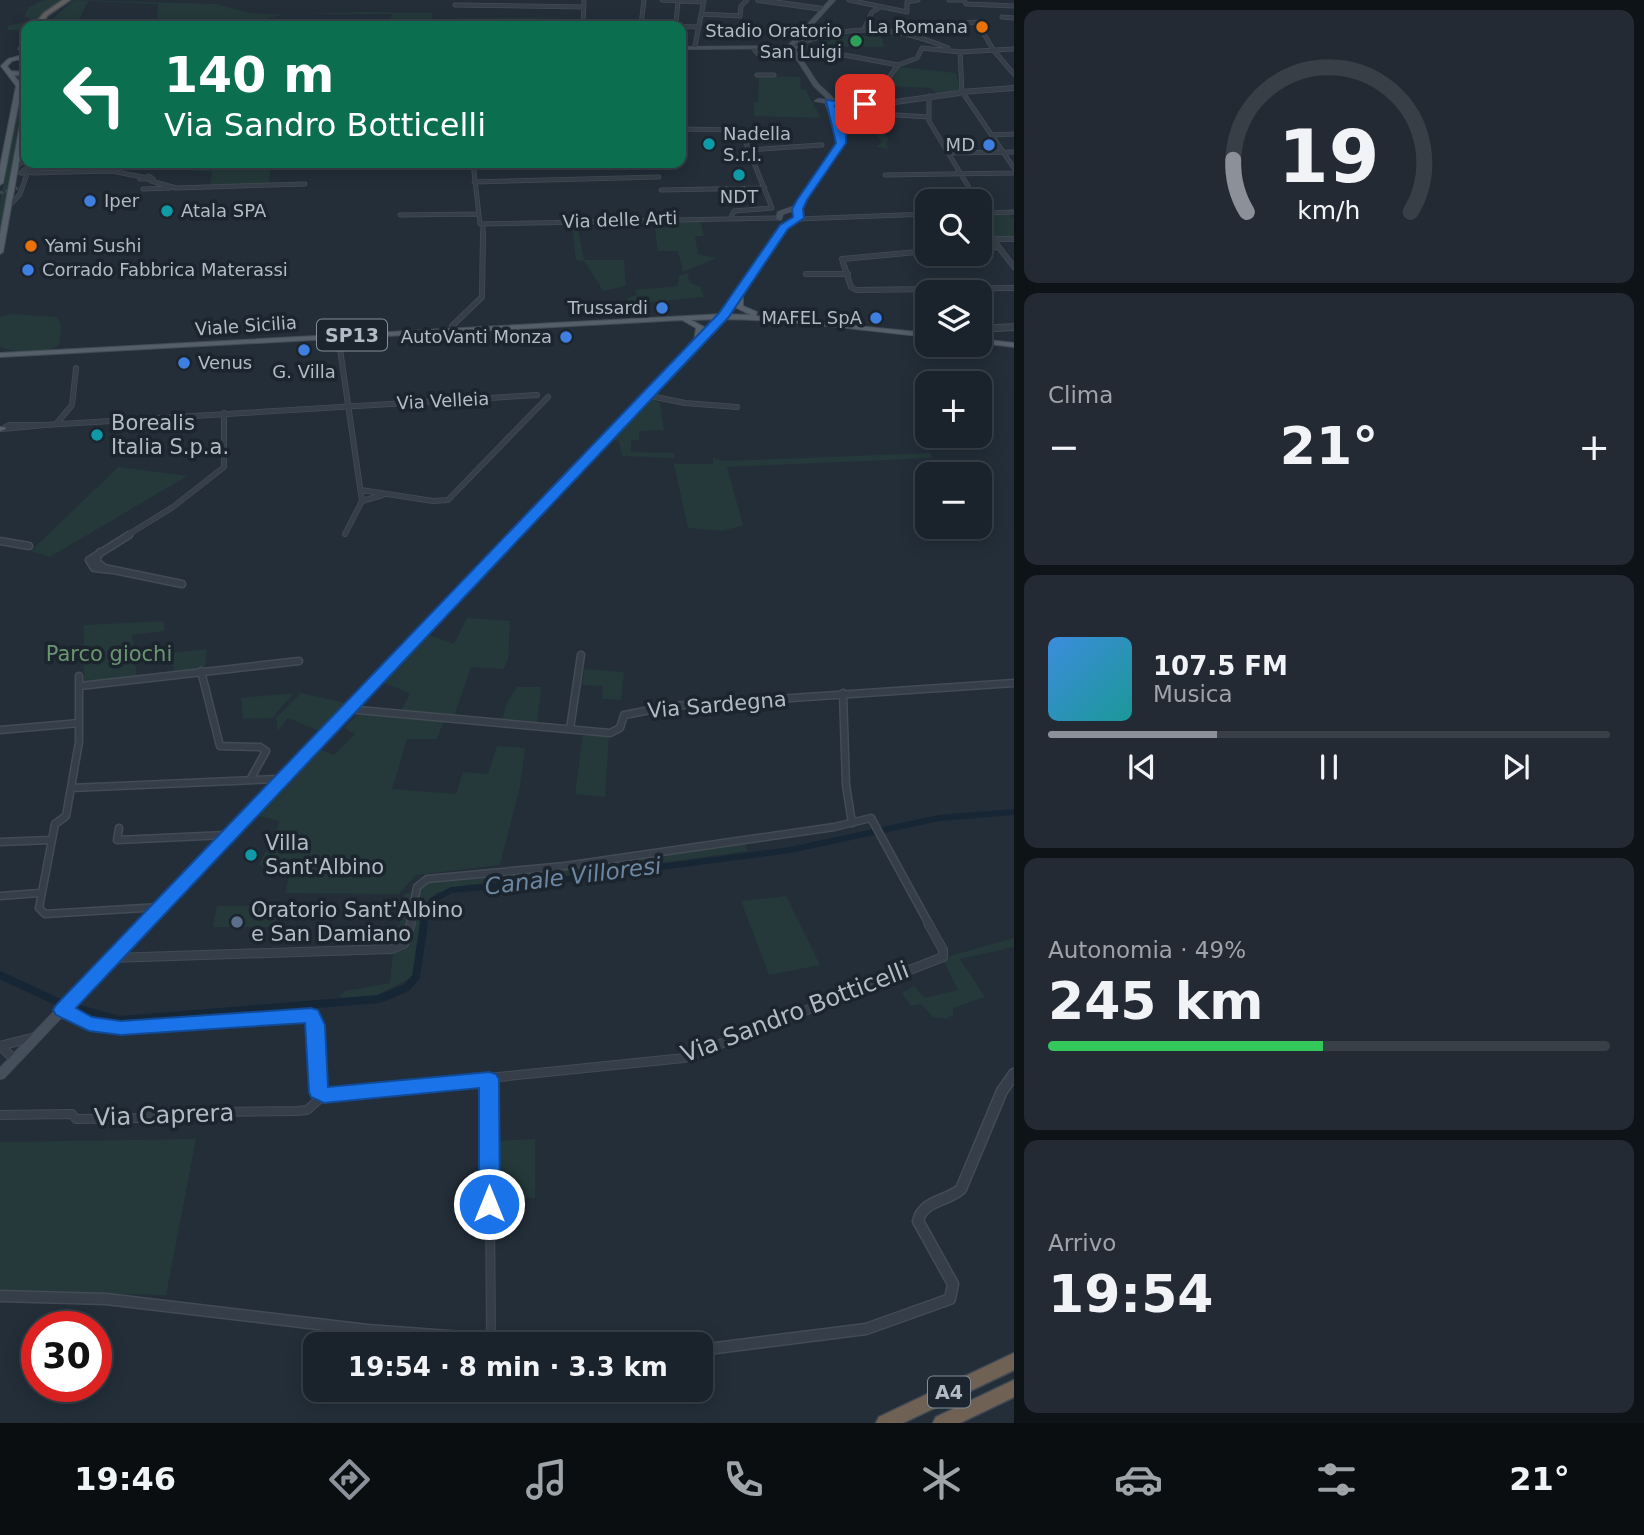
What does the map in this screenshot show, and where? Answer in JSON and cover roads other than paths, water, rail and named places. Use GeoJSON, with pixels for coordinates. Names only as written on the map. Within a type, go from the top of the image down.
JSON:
{"type":"FeatureCollection","features":[{"type":"Feature","properties":{"kind":"highway"},"geometry":{"type":"LineString","coordinates":[[44,21],[69,0]]}},
{"type":"Feature","properties":{"kind":"highway","name":"A4"},"geometry":{"type":"LineString","coordinates":[[885,1423],[1014,1361]]}},
{"type":"Feature","properties":{"kind":"highway","name":"A4"},"geometry":{"type":"LineString","coordinates":[[942,1423],[1014,1388]]}},
{"type":"Feature","properties":{"kind":"main road"},"geometry":{"type":"LineString","coordinates":[[698,46],[754,49],[793,47],[834,0]]}},
{"type":"Feature","properties":{"kind":"main road"},"geometry":{"type":"LineString","coordinates":[[686,47],[793,47]]}},
{"type":"Feature","properties":{"kind":"main road"},"geometry":{"type":"LineString","coordinates":[[780,216],[797,207],[841,143],[830,101],[816,85],[793,47]]}},
{"type":"Feature","properties":{"kind":"main road"},"geometry":{"type":"LineString","coordinates":[[2,71],[21,48]]}},
{"type":"Feature","properties":{"kind":"main road"},"geometry":{"type":"LineString","coordinates":[[16,57],[21,56]]}},
{"type":"Feature","properties":{"kind":"main road"},"geometry":{"type":"LineString","coordinates":[[2,71],[21,73]]}},
{"type":"Feature","properties":{"kind":"main road"},"geometry":{"type":"LineString","coordinates":[[0,183],[19,83],[2,71]]}},
{"type":"Feature","properties":{"kind":"main road"},"geometry":{"type":"LineString","coordinates":[[816,85],[818,100],[837,124]]}},
{"type":"Feature","properties":{"kind":"main road"},"geometry":{"type":"LineString","coordinates":[[818,100],[830,101]]}},
{"type":"Feature","properties":{"kind":"main road"},"geometry":{"type":"LineString","coordinates":[[0,252],[21,132]]}},
{"type":"Feature","properties":{"kind":"main road"},"geometry":{"type":"LineString","coordinates":[[0,1075],[279,779],[723,316],[784,227],[796,218],[802,200]]}},
{"type":"Feature","properties":{"kind":"main road"},"geometry":{"type":"LineString","coordinates":[[780,216],[796,218]]}},
{"type":"Feature","properties":{"kind":"main road"},"geometry":{"type":"LineString","coordinates":[[780,216],[784,227]]}},
{"type":"Feature","properties":{"kind":"main road"},"geometry":{"type":"LineString","coordinates":[[740,293],[741,309],[765,317]]}},
{"type":"Feature","properties":{"kind":"main road","name":"SP13"},"geometry":{"type":"LineString","coordinates":[[723,316],[765,317],[915,333]]}},
{"type":"Feature","properties":{"kind":"main road","name":"Viale Sicilia"},"geometry":{"type":"LineString","coordinates":[[523,325],[609,319],[723,316]]}},
{"type":"Feature","properties":{"kind":"main road","name":"Viale Sicilia"},"geometry":{"type":"LineString","coordinates":[[0,357],[609,319],[662,318]]}},
{"type":"Feature","properties":{"kind":"main road"},"geometry":{"type":"LineString","coordinates":[[674,318],[699,326],[698,342]]}},
{"type":"Feature","properties":{"kind":"main road"},"geometry":{"type":"LineString","coordinates":[[992,342],[1014,345]]}},
{"type":"Feature","properties":{"kind":"main road","name":"Viale Sicilia"},"geometry":{"type":"LineString","coordinates":[[0,357],[180,346]]}},
{"type":"Feature","properties":{"kind":"street"},"geometry":{"type":"LineString","coordinates":[[520,6],[521,0]]}},
{"type":"Feature","properties":{"kind":"street"},"geometry":{"type":"LineString","coordinates":[[583,21],[584,0]]}},
{"type":"Feature","properties":{"kind":"street"},"geometry":{"type":"LineString","coordinates":[[641,21],[644,0]]}},
{"type":"Feature","properties":{"kind":"street"},"geometry":{"type":"LineString","coordinates":[[662,0],[704,1],[698,46]]}},
{"type":"Feature","properties":{"kind":"street"},"geometry":{"type":"LineString","coordinates":[[701,14],[740,16],[741,6],[747,0]]}},
{"type":"Feature","properties":{"kind":"street"},"geometry":{"type":"LineString","coordinates":[[758,0],[823,10]]}},
{"type":"Feature","properties":{"kind":"street"},"geometry":{"type":"LineString","coordinates":[[849,0],[907,12],[907,2],[918,0]]}},
{"type":"Feature","properties":{"kind":"street"},"geometry":{"type":"LineString","coordinates":[[949,0],[1014,6]]}},
{"type":"Feature","properties":{"kind":"street"},"geometry":{"type":"LineString","coordinates":[[1006,0],[1008,6]]}},
{"type":"Feature","properties":{"kind":"street"},"geometry":{"type":"LineString","coordinates":[[676,21],[678,1]]}},
{"type":"Feature","properties":{"kind":"street"},"geometry":{"type":"LineString","coordinates":[[454,5],[584,7]]}},
{"type":"Feature","properties":{"kind":"street"},"geometry":{"type":"LineString","coordinates":[[865,27],[873,12],[880,7]]}},
{"type":"Feature","properties":{"kind":"street"},"geometry":{"type":"LineString","coordinates":[[1002,17],[1014,18]]}},
{"type":"Feature","properties":{"kind":"street"},"geometry":{"type":"LineString","coordinates":[[922,38],[930,26],[977,22],[993,51],[1012,67],[1014,74]]}},
{"type":"Feature","properties":{"kind":"street"},"geometry":{"type":"LineString","coordinates":[[686,27],[699,27]]}},
{"type":"Feature","properties":{"kind":"street"},"geometry":{"type":"LineString","coordinates":[[793,47],[834,30],[865,27],[922,38],[952,51]]}},
{"type":"Feature","properties":{"kind":"street"},"geometry":{"type":"LineString","coordinates":[[793,47],[898,65],[917,58],[922,48],[960,52],[1014,49]]}},
{"type":"Feature","properties":{"kind":"street"},"geometry":{"type":"LineString","coordinates":[[885,175],[1014,171],[962,92],[960,52]]}},
{"type":"Feature","properties":{"kind":"street"},"geometry":{"type":"LineString","coordinates":[[868,105],[898,65]]}},
{"type":"Feature","properties":{"kind":"street"},"geometry":{"type":"LineString","coordinates":[[757,75],[774,75]]}},
{"type":"Feature","properties":{"kind":"street"},"geometry":{"type":"LineString","coordinates":[[830,101],[868,105],[962,92],[1013,89]]}},
{"type":"Feature","properties":{"kind":"street"},"geometry":{"type":"LineString","coordinates":[[929,96],[929,117],[970,189]]}},
{"type":"Feature","properties":{"kind":"street"},"geometry":{"type":"LineString","coordinates":[[896,115],[929,117]]}},
{"type":"Feature","properties":{"kind":"street"},"geometry":{"type":"LineString","coordinates":[[686,130],[738,131],[748,150],[771,209],[734,211],[731,217]]}},
{"type":"Feature","properties":{"kind":"street"},"geometry":{"type":"LineString","coordinates":[[991,135],[1014,134]]}},
{"type":"Feature","properties":{"kind":"street"},"geometry":{"type":"LineString","coordinates":[[748,150],[816,143],[822,145],[790,147]]}},
{"type":"Feature","properties":{"kind":"street"},"geometry":{"type":"LineString","coordinates":[[948,153],[1014,152]]}},
{"type":"Feature","properties":{"kind":"street"},"geometry":{"type":"LineString","coordinates":[[15,169],[21,163]]}},
{"type":"Feature","properties":{"kind":"street"},"geometry":{"type":"LineString","coordinates":[[24,168],[29,172],[41,173],[112,171],[176,188]]}},
{"type":"Feature","properties":{"kind":"street"},"geometry":{"type":"LineString","coordinates":[[452,326],[482,297],[482,224],[477,214],[473,168]]}},
{"type":"Feature","properties":{"kind":"street"},"geometry":{"type":"LineString","coordinates":[[18,188],[29,172]]}},
{"type":"Feature","properties":{"kind":"street"},"geometry":{"type":"LineString","coordinates":[[8,207],[20,194],[29,172]]}},
{"type":"Feature","properties":{"kind":"street"},"geometry":{"type":"LineString","coordinates":[[474,182],[659,177]]}},
{"type":"Feature","properties":{"kind":"street"},"geometry":{"type":"LineString","coordinates":[[143,179],[143,191],[305,184]]}},
{"type":"Feature","properties":{"kind":"street"},"geometry":{"type":"LineString","coordinates":[[151,189],[158,183]]}},
{"type":"Feature","properties":{"kind":"street"},"geometry":{"type":"LineString","coordinates":[[661,190],[765,188]]}},
{"type":"Feature","properties":{"kind":"street"},"geometry":{"type":"LineString","coordinates":[[992,213],[1014,212]]}},
{"type":"Feature","properties":{"kind":"street"},"geometry":{"type":"LineString","coordinates":[[400,215],[477,214]]}},
{"type":"Feature","properties":{"kind":"street"},"geometry":{"type":"LineString","coordinates":[[796,218],[915,214]]}},
{"type":"Feature","properties":{"kind":"street","name":"Via delle Arti"},"geometry":{"type":"LineString","coordinates":[[482,224],[780,216]]}},
{"type":"Feature","properties":{"kind":"street"},"geometry":{"type":"LineString","coordinates":[[992,239],[1014,239]]}},
{"type":"Feature","properties":{"kind":"street"},"geometry":{"type":"LineString","coordinates":[[992,239],[1014,267]]}},
{"type":"Feature","properties":{"kind":"street"},"geometry":{"type":"LineString","coordinates":[[992,247],[998,247]]}},
{"type":"Feature","properties":{"kind":"street"},"geometry":{"type":"LineString","coordinates":[[915,252],[843,258],[853,289],[915,291]]}},
{"type":"Feature","properties":{"kind":"street"},"geometry":{"type":"LineString","coordinates":[[806,274],[848,274]]}},
{"type":"Feature","properties":{"kind":"street"},"geometry":{"type":"LineString","coordinates":[[992,289],[1014,288]]}},
{"type":"Feature","properties":{"kind":"street"},"geometry":{"type":"LineString","coordinates":[[992,328],[1014,327]]}},
{"type":"Feature","properties":{"kind":"street"},"geometry":{"type":"LineString","coordinates":[[334,336],[341,349],[362,502],[345,534]]}},
{"type":"Feature","properties":{"kind":"street"},"geometry":{"type":"LineString","coordinates":[[341,349],[344,336]]}},
{"type":"Feature","properties":{"kind":"street"},"geometry":{"type":"LineString","coordinates":[[57,423],[72,405],[76,368]]}},
{"type":"Feature","properties":{"kind":"street","name":"Via Velleia"},"geometry":{"type":"LineString","coordinates":[[1,429],[57,423],[537,395]]}},
{"type":"Feature","properties":{"kind":"street"},"geometry":{"type":"LineString","coordinates":[[645,395],[737,407]]}},
{"type":"Feature","properties":{"kind":"street"},"geometry":{"type":"LineString","coordinates":[[361,489],[383,495],[433,501],[451,498],[548,397]]}},
{"type":"Feature","properties":{"kind":"street"},"geometry":{"type":"LineString","coordinates":[[182,584],[94,568],[89,563],[91,556],[173,507],[224,467],[224,413]]}},
{"type":"Feature","properties":{"kind":"street"},"geometry":{"type":"LineString","coordinates":[[362,502],[383,495]]}},
{"type":"Feature","properties":{"kind":"street"},"geometry":{"type":"LineString","coordinates":[[0,541],[29,546]]}},
{"type":"Feature","properties":{"kind":"street"},"geometry":{"type":"LineString","coordinates":[[570,729],[581,655]]}},
{"type":"Feature","properties":{"kind":"street"},"geometry":{"type":"LineString","coordinates":[[80,686],[299,661]]}},
{"type":"Feature","properties":{"kind":"street"},"geometry":{"type":"LineString","coordinates":[[201,671],[220,746],[260,747],[266,751],[250,780]]}},
{"type":"Feature","properties":{"kind":"street"},"geometry":{"type":"LineString","coordinates":[[79,676],[79,723],[75,765],[65,819],[55,824],[39,908],[45,914],[160,907]]}},
{"type":"Feature","properties":{"kind":"street","name":"Via Sardegna"},"geometry":{"type":"LineString","coordinates":[[347,709],[615,731],[620,728],[624,715],[665,707],[1014,682]]}},
{"type":"Feature","properties":{"kind":"street"},"geometry":{"type":"LineString","coordinates":[[112,958],[392,949],[404,944],[408,937],[417,887],[427,879],[565,866],[852,823],[846,785],[843,693]]}},
{"type":"Feature","properties":{"kind":"street"},"geometry":{"type":"LineString","coordinates":[[0,730],[79,723]]}},
{"type":"Feature","properties":{"kind":"street"},"geometry":{"type":"LineString","coordinates":[[71,788],[279,779]]}},
{"type":"Feature","properties":{"kind":"street","name":"Via Sandro Botticelli"},"geometry":{"type":"LineString","coordinates":[[324,1095],[684,1058],[943,957],[943,950],[871,818],[852,823]]}},
{"type":"Feature","properties":{"kind":"street"},"geometry":{"type":"LineString","coordinates":[[119,828],[117,840],[227,835]]}},
{"type":"Feature","properties":{"kind":"street"},"geometry":{"type":"LineString","coordinates":[[0,842],[51,840]]}},
{"type":"Feature","properties":{"kind":"street"},"geometry":{"type":"LineString","coordinates":[[0,896],[40,893]]}},
{"type":"Feature","properties":{"kind":"street"},"geometry":{"type":"LineString","coordinates":[[67,1005],[89,1024],[121,1028],[311,1015],[315,1025],[318,1092],[324,1095]]}},
{"type":"Feature","properties":{"kind":"street"},"geometry":{"type":"LineString","coordinates":[[0,1046],[36,1037]]}},
{"type":"Feature","properties":{"kind":"street"},"geometry":{"type":"LineString","coordinates":[[0,1046],[12,1057],[12,1063]]}},
{"type":"Feature","properties":{"kind":"street"},"geometry":{"type":"LineString","coordinates":[[713,1348],[866,1329],[950,1299],[953,1294],[947,1273],[918,1221],[919,1213],[930,1204],[950,1199],[961,1189],[1002,1091],[1014,1074]]}},
{"type":"Feature","properties":{"kind":"street"},"geometry":{"type":"LineString","coordinates":[[489,1079],[491,1332]]}},
{"type":"Feature","properties":{"kind":"street","name":"Via Caprera"},"geometry":{"type":"LineString","coordinates":[[0,1115],[72,1114],[76,1119],[139,1118],[143,1113],[297,1111],[307,1110],[324,1095]]}},
{"type":"Feature","properties":{"kind":"street"},"geometry":{"type":"LineString","coordinates":[[0,1296],[106,1299],[405,1332]]}},
{"type":"Feature","properties":{"kind":"waterway","name":"Canale Villoresi"},"geometry":{"type":"LineString","coordinates":[[423,924],[425,912],[432,901],[451,890],[553,881],[790,850],[939,818],[1014,812]]}},
{"type":"Feature","properties":{"kind":"waterway","name":"Canale Villoresi"},"geometry":{"type":"LineString","coordinates":[[0,975],[62,1004],[120,1020],[379,999],[406,988],[416,977],[424,923]]}},
{"type":"Feature","properties":{"kind":"tunnel"},"geometry":{"type":"LineString","coordinates":[[0,193],[18,188]]}},
{"type":"Feature","properties":{"kind":"place","name":"La Romana"},"geometry":{"type":"Point","coordinates":[982,27]}},
{"type":"Feature","properties":{"kind":"place","name":"Stadio Oratorio San Luigi"},"geometry":{"type":"Point","coordinates":[856,41]}},
{"type":"Feature","properties":{"kind":"place","name":"Nadella S.r.l."},"geometry":{"type":"Point","coordinates":[709,144]}},
{"type":"Feature","properties":{"kind":"place","name":"MD"},"geometry":{"type":"Point","coordinates":[989,145]}},
{"type":"Feature","properties":{"kind":"place","name":"NDT"},"geometry":{"type":"Point","coordinates":[739,175]}},
{"type":"Feature","properties":{"kind":"place","name":"Iper"},"geometry":{"type":"Point","coordinates":[90,201]}},
{"type":"Feature","properties":{"kind":"place","name":"Atala SPA"},"geometry":{"type":"Point","coordinates":[167,211]}},
{"type":"Feature","properties":{"kind":"place","name":"Yami Sushi"},"geometry":{"type":"Point","coordinates":[31,246]}},
{"type":"Feature","properties":{"kind":"place","name":"Corrado Fabbrica Materassi"},"geometry":{"type":"Point","coordinates":[28,270]}},
{"type":"Feature","properties":{"kind":"place","name":"Trussardi"},"geometry":{"type":"Point","coordinates":[662,308]}},
{"type":"Feature","properties":{"kind":"place","name":"MAFEL SpA"},"geometry":{"type":"Point","coordinates":[876,318]}},
{"type":"Feature","properties":{"kind":"place","name":"AutoVanti Monza"},"geometry":{"type":"Point","coordinates":[566,337]}},
{"type":"Feature","properties":{"kind":"place","name":"G. Villa"},"geometry":{"type":"Point","coordinates":[304,350]}},
{"type":"Feature","properties":{"kind":"place","name":"Venus"},"geometry":{"type":"Point","coordinates":[184,363]}},
{"type":"Feature","properties":{"kind":"place","name":"Borealis Italia S.p.a."},"geometry":{"type":"Point","coordinates":[97,435]}},
{"type":"Feature","properties":{"kind":"place","name":"Villa Sant'Albino"},"geometry":{"type":"Point","coordinates":[251,855]}},
{"type":"Feature","properties":{"kind":"place","name":"Oratorio Sant'Albino e San Damiano"},"geometry":{"type":"Point","coordinates":[237,922]}},
{"type":"Feature","properties":{"kind":"park label","name":"Parco giochi"},"geometry":{"type":"Point","coordinates":[109,654]}}]}
